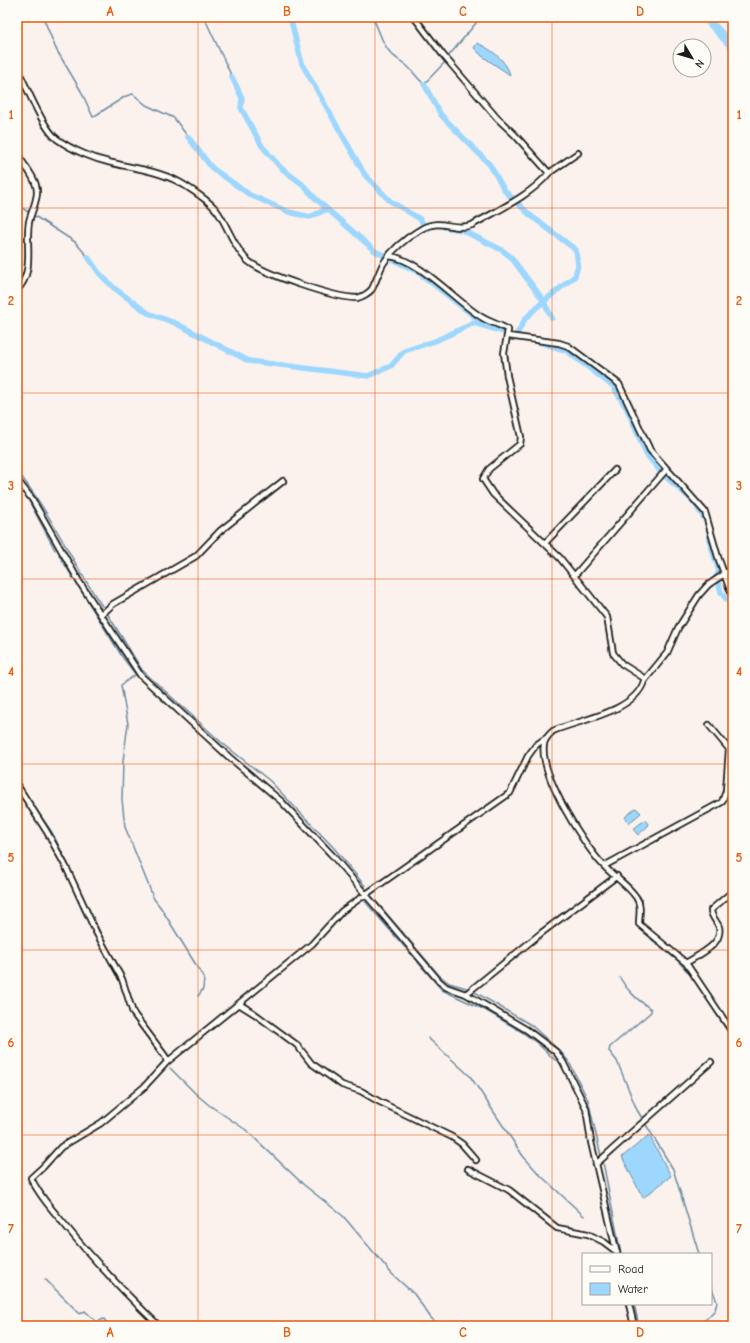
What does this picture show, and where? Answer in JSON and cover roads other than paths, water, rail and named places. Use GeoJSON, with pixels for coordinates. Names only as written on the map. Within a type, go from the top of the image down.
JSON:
{"type":"FeatureCollection","features":[{"type":"Feature","properties":{"kind":"street"},"geometry":{"type":"LineString","coordinates":[[414,17],[443,55],[497,118],[550,173]]}},
{"type":"Feature","properties":{"kind":"street"},"geometry":{"type":"LineString","coordinates":[[17,68],[46,125],[56,138],[110,163],[153,172],[178,182],[216,209],[237,247],[246,259],[257,268],[312,289],[338,296],[358,298],[365,295],[372,289],[384,262],[418,230],[436,223],[462,228],[472,225],[543,181],[550,173],[578,152]]}},
{"type":"Feature","properties":{"kind":"street"},"geometry":{"type":"LineString","coordinates":[[17,154],[35,182],[37,192],[29,221],[28,269],[22,286],[17,290]]}},
{"type":"Feature","properties":{"kind":"street"},"geometry":{"type":"LineString","coordinates":[[395,250],[395,257]]}},
{"type":"Feature","properties":{"kind":"street"},"geometry":{"type":"LineString","coordinates":[[389,256],[395,257],[426,274],[483,318],[507,328],[508,336],[504,353],[507,376],[521,437],[520,444],[489,469],[483,479],[493,494],[546,542],[575,575],[607,617],[613,653],[622,664],[644,678],[644,681]]}},
{"type":"Feature","properties":{"kind":"street"},"geometry":{"type":"LineString","coordinates":[[508,336],[559,343],[568,346],[619,384],[650,450],[666,470],[684,487],[705,512],[733,598]]}},
{"type":"Feature","properties":{"kind":"street"},"geometry":{"type":"LineString","coordinates":[[546,542],[615,470]]}},
{"type":"Feature","properties":{"kind":"street"},"geometry":{"type":"LineString","coordinates":[[575,575],[666,470]]}},
{"type":"Feature","properties":{"kind":"street"},"geometry":{"type":"LineString","coordinates":[[17,480],[32,500],[80,583],[128,660],[141,676],[229,757],[281,801],[316,837],[439,981],[446,987],[466,994],[527,1030],[556,1052],[564,1062],[586,1108],[596,1164],[617,1253]]}},
{"type":"Feature","properties":{"kind":"street"},"geometry":{"type":"LineString","coordinates":[[101,615],[113,604],[196,556],[220,531],[283,481]]}},
{"type":"Feature","properties":{"kind":"street"},"geometry":{"type":"LineString","coordinates":[[159,1326],[128,1296],[80,1244],[31,1178],[43,1167],[61,1146],[101,1123],[144,1088],[167,1062],[312,944],[342,911],[510,793],[528,756],[536,745],[559,728],[590,719],[622,704],[637,692],[666,653],[678,628],[699,595],[733,568]]}},
{"type":"Feature","properties":{"kind":"street"},"geometry":{"type":"LineString","coordinates":[[604,866],[722,802],[726,791],[729,749],[709,725]]}},
{"type":"Feature","properties":{"kind":"street"},"geometry":{"type":"LineString","coordinates":[[546,738],[544,745],[545,760],[565,812],[581,838],[604,866],[617,876],[639,902],[639,924],[686,963],[733,1033]]}},
{"type":"Feature","properties":{"kind":"street"},"geometry":{"type":"LineString","coordinates":[[17,785],[47,832],[66,867],[96,932],[122,979],[134,1013],[165,1056],[167,1062]]}},
{"type":"Feature","properties":{"kind":"street"},"geometry":{"type":"LineString","coordinates":[[466,994],[540,934],[617,876]]}},
{"type":"Feature","properties":{"kind":"street"},"geometry":{"type":"LineString","coordinates":[[686,963],[713,945],[719,937],[719,926],[711,914],[711,910],[733,891]]}},
{"type":"Feature","properties":{"kind":"street"},"geometry":{"type":"LineString","coordinates":[[239,1004],[291,1041],[311,1063],[342,1085],[360,1091],[452,1137],[462,1144],[476,1160]]}},
{"type":"Feature","properties":{"kind":"street"},"geometry":{"type":"LineString","coordinates":[[596,1164],[711,1062]]}},
{"type":"Feature","properties":{"kind":"street"},"geometry":{"type":"LineString","coordinates":[[468,1169],[509,1190],[557,1228],[588,1234],[604,1242],[617,1253]]}},
{"type":"Feature","properties":{"kind":"street"},"geometry":{"type":"LineString","coordinates":[[629,1305],[634,1326]]}},
{"type":"Feature","properties":{"kind":"water"},"geometry":{"type":"Polygon","coordinates":[[[477,43],[487,48],[502,60],[510,75],[482,56],[474,48],[477,43]]]}},
{"type":"Feature","properties":{"kind":"water"},"geometry":{"type":"Polygon","coordinates":[[[636,808],[641,813],[629,823],[625,817],[636,808]]]}},
{"type":"Feature","properties":{"kind":"water"},"geometry":{"type":"Polygon","coordinates":[[[645,820],[649,825],[638,835],[633,829],[645,820]]]}},
{"type":"Feature","properties":{"kind":"water"},"geometry":{"type":"Polygon","coordinates":[[[649,1135],[671,1176],[643,1198],[622,1157],[649,1135]]]}},
{"type":"Feature","properties":{"kind":"waterway"},"geometry":{"type":"LineString","coordinates":[[43,17],[56,49],[81,91],[93,117],[126,96],[133,94],[146,105],[174,118],[188,137]]}},
{"type":"Feature","properties":{"kind":"waterway"},"geometry":{"type":"LineString","coordinates":[[204,17],[232,77]]}},
{"type":"Feature","properties":{"kind":"waterway"},"geometry":{"type":"LineString","coordinates":[[290,17],[302,64],[365,175],[390,201],[420,219],[427,229],[435,225]]}},
{"type":"Feature","properties":{"kind":"waterway"},"geometry":{"type":"LineString","coordinates":[[372,17],[389,51],[404,63],[424,84],[446,61]]}},
{"type":"Feature","properties":{"kind":"waterway"},"geometry":{"type":"LineString","coordinates":[[447,58],[481,17]]}},
{"type":"Feature","properties":{"kind":"waterway"},"geometry":{"type":"LineString","coordinates":[[705,17],[733,47]]}},
{"type":"Feature","properties":{"kind":"waterway"},"geometry":{"type":"LineString","coordinates":[[232,77],[242,98],[241,108],[262,146],[281,168],[301,183],[317,200],[375,251],[418,272],[484,324]]}},
{"type":"Feature","properties":{"kind":"waterway"},"geometry":{"type":"LineString","coordinates":[[424,84],[441,115],[490,165],[505,191],[530,215],[576,250],[578,265],[575,276],[537,307],[525,319],[517,334]]}},
{"type":"Feature","properties":{"kind":"waterway"},"geometry":{"type":"LineString","coordinates":[[188,137],[212,168],[250,195],[289,212],[310,217],[327,209]]}},
{"type":"Feature","properties":{"kind":"waterway"},"geometry":{"type":"LineString","coordinates":[[17,205],[30,213]]}},
{"type":"Feature","properties":{"kind":"waterway"},"geometry":{"type":"LineString","coordinates":[[33,215],[75,242],[88,257]]}},
{"type":"Feature","properties":{"kind":"waterway"},"geometry":{"type":"LineString","coordinates":[[444,227],[462,230],[502,250],[511,257],[543,300],[552,318]]}},
{"type":"Feature","properties":{"kind":"waterway"},"geometry":{"type":"LineString","coordinates":[[88,257],[99,273],[114,288],[148,313],[175,323],[249,361],[368,376],[391,366],[404,351],[435,341],[474,323],[504,332]]}},
{"type":"Feature","properties":{"kind":"waterway"},"geometry":{"type":"LineString","coordinates":[[532,340],[567,351],[610,384]]}},
{"type":"Feature","properties":{"kind":"waterway"},"geometry":{"type":"LineString","coordinates":[[614,388],[627,409],[646,454],[660,471]]}},
{"type":"Feature","properties":{"kind":"waterway"},"geometry":{"type":"LineString","coordinates":[[17,471],[40,503],[102,606]]}},
{"type":"Feature","properties":{"kind":"waterway"},"geometry":{"type":"LineString","coordinates":[[665,476],[693,501],[706,521]]}},
{"type":"Feature","properties":{"kind":"waterway"},"geometry":{"type":"LineString","coordinates":[[17,484],[28,499],[55,550]]}},
{"type":"Feature","properties":{"kind":"waterway"},"geometry":{"type":"LineString","coordinates":[[709,533],[711,546],[719,571],[716,577]]}},
{"type":"Feature","properties":{"kind":"waterway"},"geometry":{"type":"LineString","coordinates":[[59,555],[123,658],[136,675],[167,703]]}},
{"type":"Feature","properties":{"kind":"waterway"},"geometry":{"type":"LineString","coordinates":[[719,584],[721,592],[730,604],[730,611],[733,619]]}},
{"type":"Feature","properties":{"kind":"waterway"},"geometry":{"type":"LineString","coordinates":[[107,613],[142,670],[221,742],[270,781],[334,848],[365,886]]}},
{"type":"Feature","properties":{"kind":"waterway"},"geometry":{"type":"LineString","coordinates":[[135,675],[121,685],[128,724],[123,761],[122,800],[125,827],[154,899],[204,978],[203,989],[198,996]]}},
{"type":"Feature","properties":{"kind":"waterway"},"geometry":{"type":"LineString","coordinates":[[17,781],[53,834],[109,951]]}},
{"type":"Feature","properties":{"kind":"waterway"},"geometry":{"type":"LineString","coordinates":[[17,791],[45,832],[64,869],[82,910],[119,980],[128,1005]]}},
{"type":"Feature","properties":{"kind":"waterway"},"geometry":{"type":"LineString","coordinates":[[369,893],[439,975],[449,983],[470,989]]}},
{"type":"Feature","properties":{"kind":"waterway"},"geometry":{"type":"LineString","coordinates":[[362,898],[442,990],[485,1010],[522,1032],[537,1043],[555,1060],[560,1061]]}},
{"type":"Feature","properties":{"kind":"waterway"},"geometry":{"type":"LineString","coordinates":[[651,939],[678,961],[696,981]]}},
{"type":"Feature","properties":{"kind":"waterway"},"geometry":{"type":"LineString","coordinates":[[124,978],[137,1015]]}},
{"type":"Feature","properties":{"kind":"waterway"},"geometry":{"type":"LineString","coordinates":[[620,978],[626,987],[651,1009],[651,1012],[610,1047],[609,1051],[617,1061],[637,1110],[673,1169],[699,1253]]}},
{"type":"Feature","properties":{"kind":"waterway"},"geometry":{"type":"LineString","coordinates":[[473,991],[531,1025],[561,1052],[569,1062],[588,1100],[601,1156]]}},
{"type":"Feature","properties":{"kind":"waterway"},"geometry":{"type":"LineString","coordinates":[[705,996],[733,1040]]}},
{"type":"Feature","properties":{"kind":"waterway"},"geometry":{"type":"LineString","coordinates":[[132,1016],[161,1057]]}},
{"type":"Feature","properties":{"kind":"waterway"},"geometry":{"type":"LineString","coordinates":[[150,1033],[160,1046]]}},
{"type":"Feature","properties":{"kind":"waterway"},"geometry":{"type":"LineString","coordinates":[[428,1038],[470,1076],[523,1156],[539,1174],[584,1216]]}},
{"type":"Feature","properties":{"kind":"waterway"},"geometry":{"type":"LineString","coordinates":[[170,1068],[196,1094],[209,1105],[246,1130],[304,1185],[343,1216],[392,1274],[414,1294],[431,1318],[440,1326]]}},
{"type":"Feature","properties":{"kind":"waterway"},"geometry":{"type":"LineString","coordinates":[[603,1162],[621,1253]]}},
{"type":"Feature","properties":{"kind":"waterway"},"geometry":{"type":"LineString","coordinates":[[17,1168],[21,1173]]}},
{"type":"Feature","properties":{"kind":"waterway"},"geometry":{"type":"LineString","coordinates":[[28,1182],[89,1257],[155,1326]]}},
{"type":"Feature","properties":{"kind":"waterway"},"geometry":{"type":"LineString","coordinates":[[45,1279],[80,1314],[85,1311],[97,1322],[104,1319],[109,1326]]}},
{"type":"Feature","properties":{"kind":"waterway"},"geometry":{"type":"LineString","coordinates":[[699,1326],[715,1310],[717,1302],[712,1289]]}},
{"type":"Feature","properties":{"kind":"waterway"},"geometry":{"type":"LineString","coordinates":[[634,1305],[639,1326]]}}]}
